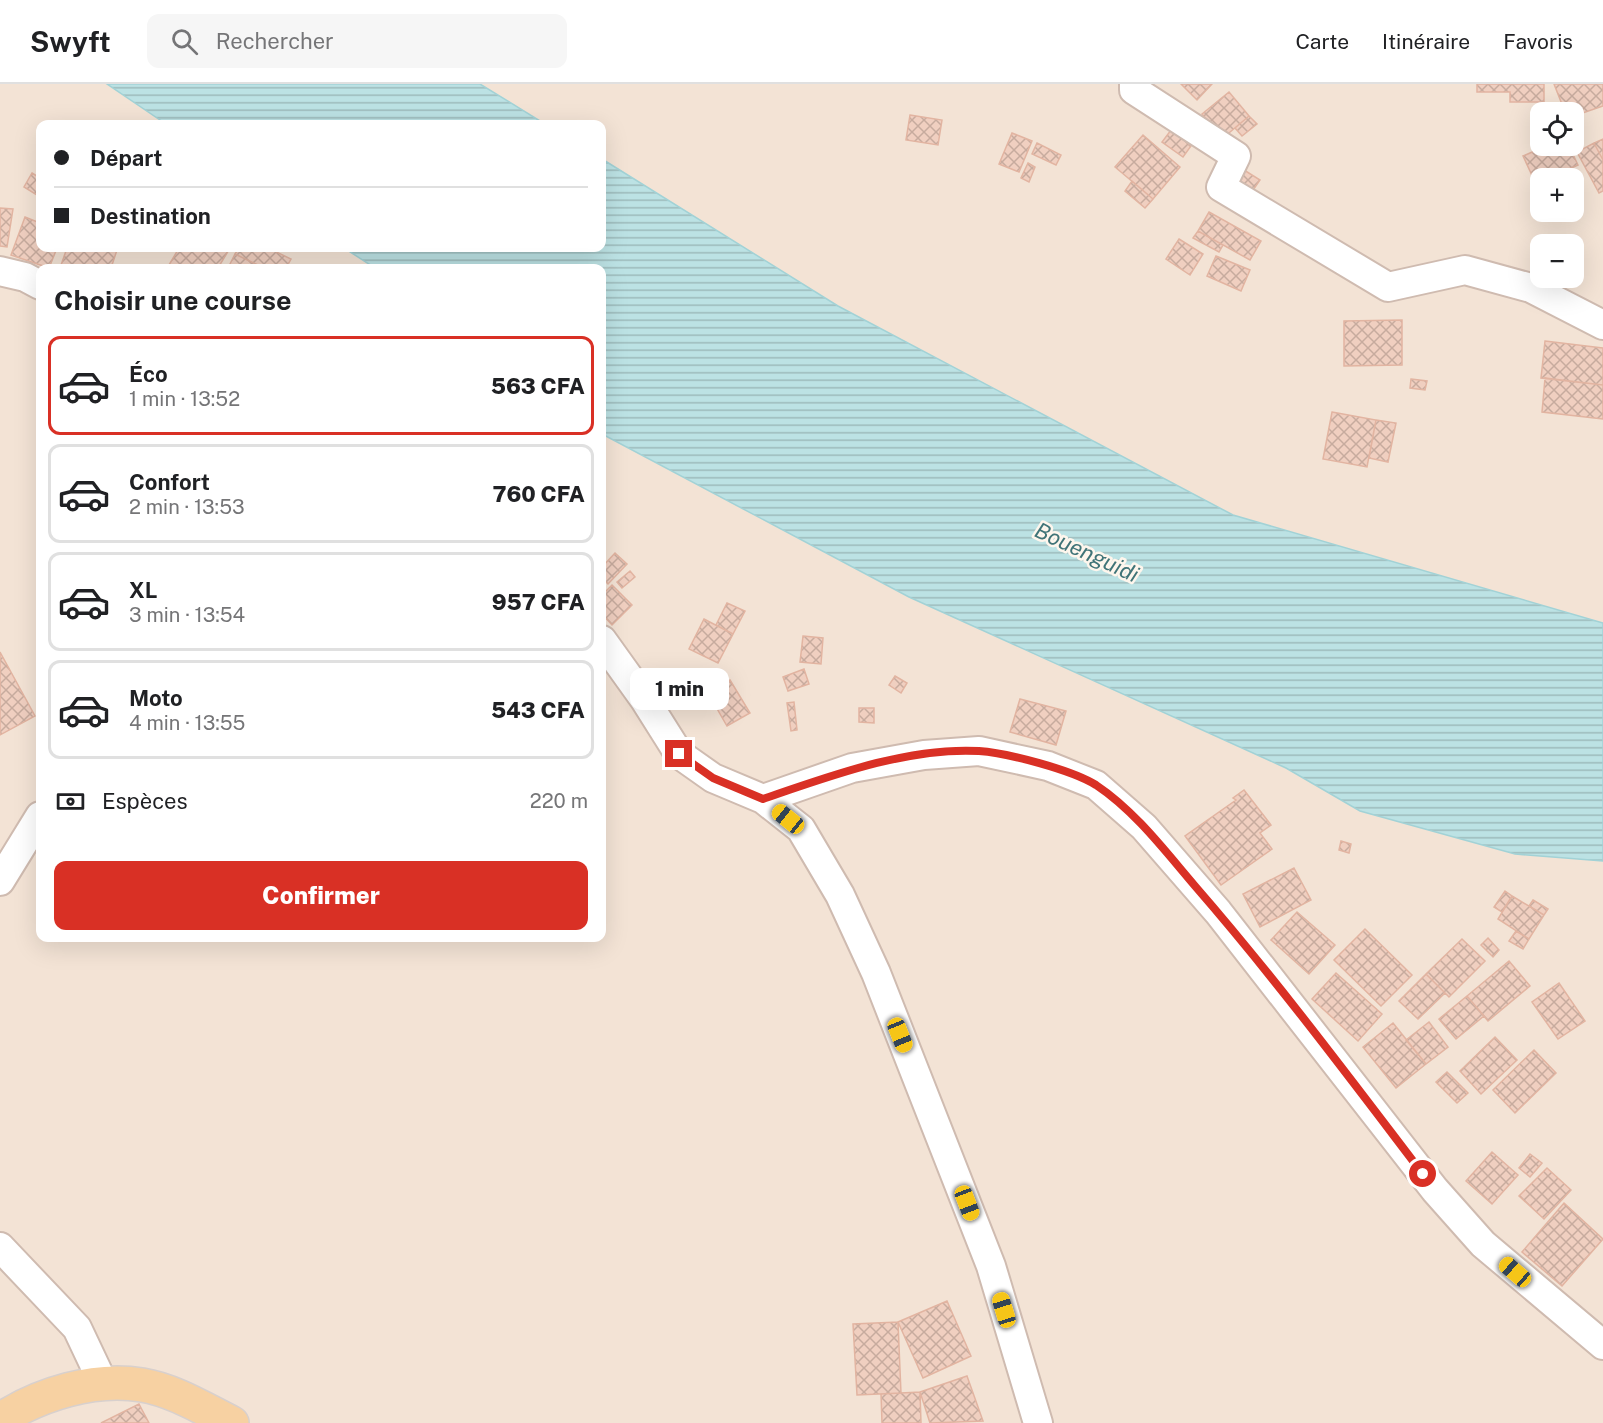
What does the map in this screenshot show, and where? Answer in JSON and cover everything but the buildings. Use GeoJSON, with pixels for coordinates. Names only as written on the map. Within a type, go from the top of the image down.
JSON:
{"type":"FeatureCollection","features":[{"type":"Feature","properties":{"kind":"main road"},"geometry":{"type":"LineString","coordinates":[[0,1420],[40,1398],[103,1383],[143,1385],[189,1402],[232,1423]]}},
{"type":"Feature","properties":{"kind":"street"},"geometry":{"type":"LineString","coordinates":[[1134,84],[1134,90],[1236,156],[1221,187],[1388,287],[1465,270],[1531,288],[1603,325]]}},
{"type":"Feature","properties":{"kind":"street"},"geometry":{"type":"LineString","coordinates":[[0,271],[25,277],[36,283]]}},
{"type":"Feature","properties":{"kind":"street"},"geometry":{"type":"LineString","coordinates":[[606,646],[645,700],[679,754],[713,778],[763,799],[801,829],[840,895],[876,973],[991,1266],[1038,1423]]}},
{"type":"Feature","properties":{"kind":"street"},"geometry":{"type":"LineString","coordinates":[[763,799],[852,768],[924,755],[980,751],[1048,766],[1096,785],[1144,827],[1218,912],[1435,1190],[1483,1244],[1603,1345]]}},
{"type":"Feature","properties":{"kind":"street"},"geometry":{"type":"LineString","coordinates":[[0,880],[36,822]]}},
{"type":"Feature","properties":{"kind":"street"},"geometry":{"type":"LineString","coordinates":[[0,1247],[77,1328],[103,1383]]}},
{"type":"Feature","properties":{"kind":"shaded area"},"geometry":{"type":"Polygon","coordinates":[[[0,84],[107,84],[160,120],[36,120],[36,252],[350,252],[369,264],[36,264],[36,942],[606,942],[606,436],[909,597],[1286,768],[1360,811],[1515,854],[1603,861],[1603,1423],[0,1423],[0,84]]]}},
{"type":"Feature","properties":{"kind":"shaded area"},"geometry":{"type":"Polygon","coordinates":[[[480,84],[1603,84],[1603,623],[1233,515],[838,306],[606,161],[606,120],[538,120],[480,84]]]}},
{"type":"Feature","properties":{"kind":"water"},"geometry":{"type":"Polygon","coordinates":[[[107,84],[480,84],[538,120],[160,120],[107,84]]]}},
{"type":"Feature","properties":{"kind":"water","name":"Bouenguidi"},"geometry":{"type":"Polygon","coordinates":[[[606,161],[838,306],[1233,515],[1603,623],[1603,861],[1515,854],[1360,811],[1286,768],[909,597],[606,436],[606,264],[369,264],[350,252],[606,252],[606,161]]]}},
{"type":"Feature","properties":{"kind":"route"},"geometry":{"type":"LineString","coordinates":[[679,754],[713,778],[763,799],[852,768],[924,755],[980,751],[1048,766],[1096,785],[1144,827],[1218,912],[1423,1174]]}}]}
